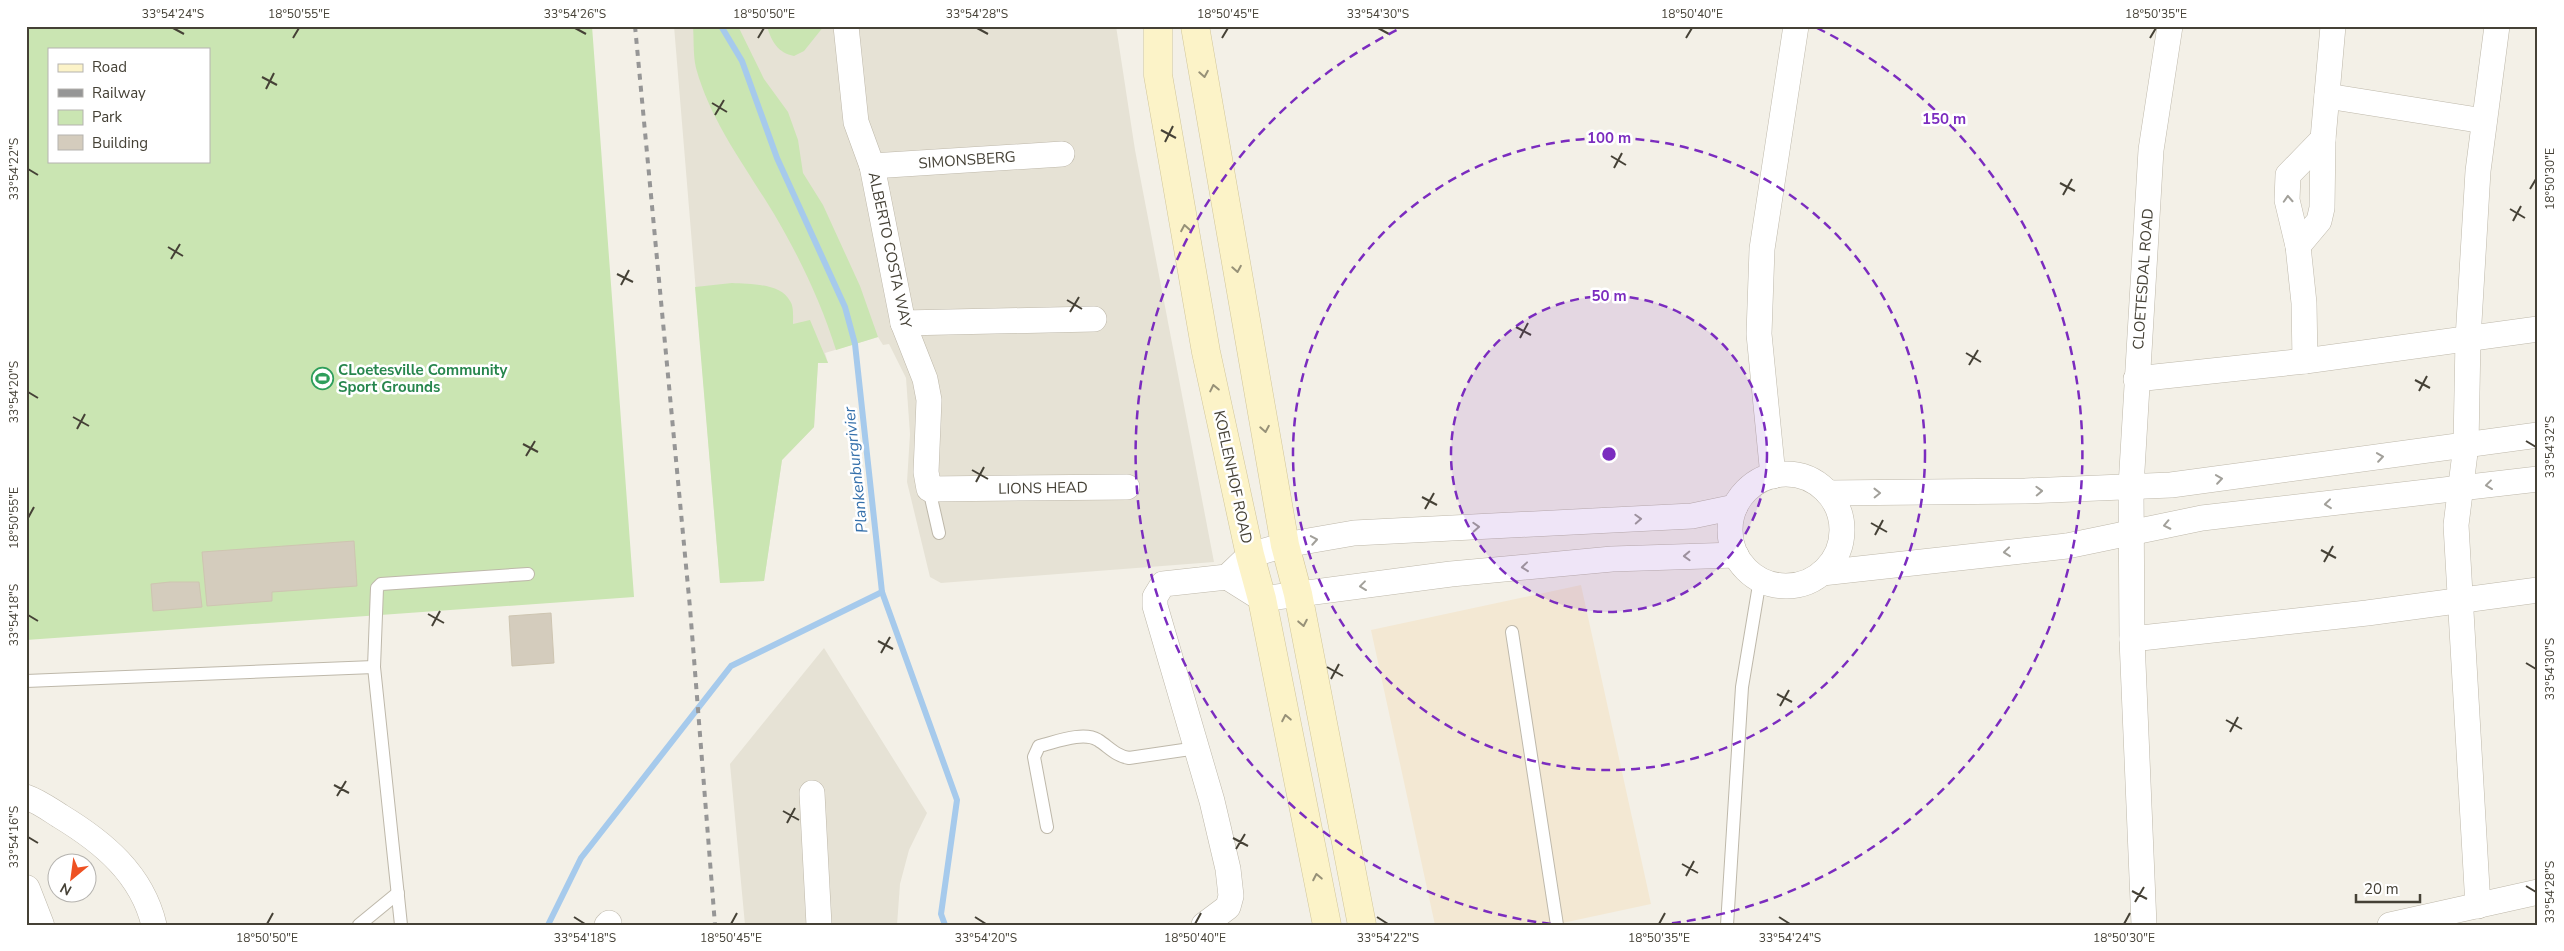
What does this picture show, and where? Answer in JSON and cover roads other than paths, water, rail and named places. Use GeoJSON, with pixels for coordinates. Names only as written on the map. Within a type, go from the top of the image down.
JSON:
{"type":"FeatureCollection","features":[{"type":"Feature","properties":{"kind":"main road","name":"KOELENHOF ROAD"},"geometry":{"type":"LineString","coordinates":[[1158,26],[1158,75],[1206,352],[1250,555],[1262,599],[1327,925]]}},
{"type":"Feature","properties":{"kind":"main road"},"geometry":{"type":"LineString","coordinates":[[1195,26],[1285,545],[1298,594],[1362,925]]}},
{"type":"Feature","properties":{"kind":"street","name":"ALBERTO COSTA WAY"},"geometry":{"type":"LineString","coordinates":[[846,26],[856,122],[872,166],[903,323],[925,379],[928,400],[926,472],[929,489]]}},
{"type":"Feature","properties":{"kind":"street"},"geometry":{"type":"LineString","coordinates":[[1773,476],[1759,334],[1762,249],[1796,26]]}},
{"type":"Feature","properties":{"kind":"street","name":"CLOETESDAL ROAD"},"geometry":{"type":"LineString","coordinates":[[2144,925],[2132,639],[2131,487],[2151,150],[2170,26]]}},
{"type":"Feature","properties":{"kind":"street"},"geometry":{"type":"LineString","coordinates":[[2298,246],[2319,220],[2323,188],[2323,139],[2333,26]]}},
{"type":"Feature","properties":{"kind":"street"},"geometry":{"type":"LineString","coordinates":[[2478,906],[2456,524],[2466,445],[2468,339],[2478,171],[2498,26]]}},
{"type":"Feature","properties":{"kind":"street"},"geometry":{"type":"LineString","coordinates":[[2327,96],[2484,121]]}},
{"type":"Feature","properties":{"kind":"street"},"geometry":{"type":"LineString","coordinates":[[2305,361],[2304,303],[2298,246],[2287,200],[2288,175],[2323,139]]}},
{"type":"Feature","properties":{"kind":"street","name":"SIMONSBERG"},"geometry":{"type":"LineString","coordinates":[[872,166],[1062,154]]}},
{"type":"Feature","properties":{"kind":"street"},"geometry":{"type":"LineString","coordinates":[[903,323],[1094,319]]}},
{"type":"Feature","properties":{"kind":"street"},"geometry":{"type":"LineString","coordinates":[[2136,379],[2305,361],[2538,329]]}},
{"type":"Feature","properties":{"kind":"street"},"geometry":{"type":"LineString","coordinates":[[1828,493],[2025,491],[2171,485],[2538,436]]}},
{"type":"Feature","properties":{"kind":"street"},"geometry":{"type":"LineString","coordinates":[[1788,474],[1803,477],[1817,483],[1828,493],[1837,508],[1842,525],[1841,543],[1834,559],[1822,573],[1808,582],[1792,586],[1775,585],[1760,579],[1746,569],[1736,555],[1731,539],[1730,523],[1735,507],[1744,493],[1757,482],[1773,476],[1788,474]]}},
{"type":"Feature","properties":{"kind":"street"},"geometry":{"type":"LineString","coordinates":[[1822,573],[2067,546],[2202,518],[2538,479]]}},
{"type":"Feature","properties":{"kind":"street","name":"LIONS HEAD"},"geometry":{"type":"LineString","coordinates":[[929,489],[1127,487]]}},
{"type":"Feature","properties":{"kind":"street"},"geometry":{"type":"LineString","coordinates":[[1204,925],[1228,907],[1231,896],[1228,869],[1197,748],[1155,606],[1155,597],[1163,584],[1227,577],[1250,555],[1285,545],[1354,534],[1692,516],[1735,507]]}},
{"type":"Feature","properties":{"kind":"street"},"geometry":{"type":"LineString","coordinates":[[1227,577],[1262,599],[1451,574],[1612,558],[1736,555]]}},
{"type":"Feature","properties":{"kind":"street"},"geometry":{"type":"LineString","coordinates":[[2132,639],[2538,590]]}},
{"type":"Feature","properties":{"kind":"street"},"geometry":{"type":"LineString","coordinates":[[812,793],[820,925]]}},
{"type":"Feature","properties":{"kind":"street"},"geometry":{"type":"LineString","coordinates":[[26,797],[72,823],[98,841],[122,863],[135,881],[149,907],[154,925]]}},
{"type":"Feature","properties":{"kind":"street"},"geometry":{"type":"LineString","coordinates":[[26,888],[40,925]]}},
{"type":"Feature","properties":{"kind":"street"},"geometry":{"type":"LineString","coordinates":[[2390,925],[2538,892]]}},
{"type":"Feature","properties":{"kind":"lane","name":"ALBERTO COSTA WAY"},"geometry":{"type":"LineString","coordinates":[[929,489],[939,533]]}},
{"type":"Feature","properties":{"kind":"lane"},"geometry":{"type":"LineString","coordinates":[[400,925],[374,667],[376,592],[378,586],[528,574]]}},
{"type":"Feature","properties":{"kind":"lane"},"geometry":{"type":"LineString","coordinates":[[1727,925],[1742,687],[1760,579]]}},
{"type":"Feature","properties":{"kind":"lane"},"geometry":{"type":"LineString","coordinates":[[1512,632],[1557,925]]}},
{"type":"Feature","properties":{"kind":"lane"},"geometry":{"type":"LineString","coordinates":[[26,681],[374,667]]}},
{"type":"Feature","properties":{"kind":"lane"},"geometry":{"type":"LineString","coordinates":[[1047,827],[1034,757],[1039,746],[1089,736],[1098,739],[1120,756],[1129,758],[1197,748]]}},
{"type":"Feature","properties":{"kind":"lane"},"geometry":{"type":"LineString","coordinates":[[359,925],[398,893]]}},
{"type":"Feature","properties":{"kind":"waterway","name":"Plankenburgrivier"},"geometry":{"type":"LineString","coordinates":[[721,26],[742,61],[777,158],[845,307],[855,344],[882,592],[957,800],[941,914],[945,925]]}},
{"type":"Feature","properties":{"kind":"waterway"},"geometry":{"type":"LineString","coordinates":[[548,925],[581,858],[731,666],[882,592]]}},
{"type":"Feature","properties":{"kind":"railway"},"geometry":{"type":"LineString","coordinates":[[635,26],[690,608],[715,925]]}},
{"type":"Feature","properties":{"kind":"place","name":"CLoetesville Community Sport Grounds"},"geometry":{"type":"Point","coordinates":[322,379]}}]}
